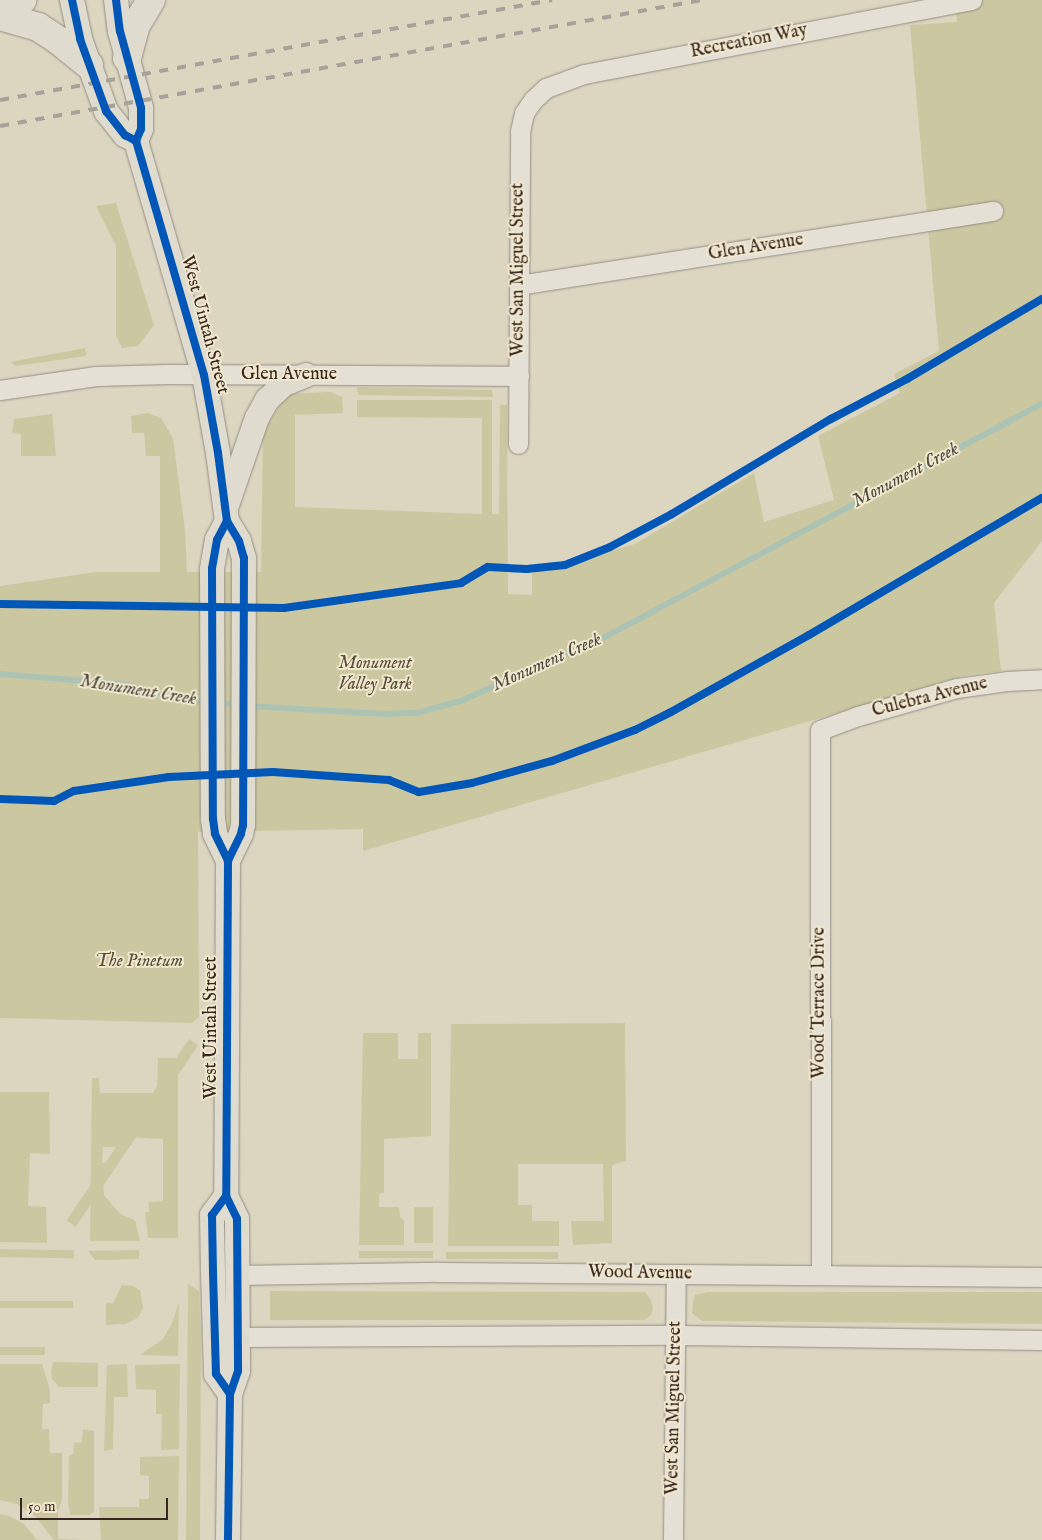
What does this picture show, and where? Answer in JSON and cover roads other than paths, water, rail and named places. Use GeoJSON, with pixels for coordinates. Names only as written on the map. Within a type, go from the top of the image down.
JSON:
{"type":"FeatureCollection","features":[{"type":"Feature","properties":{"kind":"highway"},"geometry":{"type":"LineString","coordinates":[[0,5],[22,0]]}},
{"type":"Feature","properties":{"kind":"highway"},"geometry":{"type":"LineString","coordinates":[[127,58],[136,25],[151,0]]}},
{"type":"Feature","properties":{"kind":"highway"},"geometry":{"type":"LineString","coordinates":[[0,16],[38,27],[58,40],[88,65]]}},
{"type":"Feature","properties":{"kind":"main road"},"geometry":{"type":"LineString","coordinates":[[72,0],[88,65],[106,110],[125,135],[136,141]]}},
{"type":"Feature","properties":{"kind":"main road","name":"West Uintah Street"},"geometry":{"type":"LineString","coordinates":[[116,0],[127,58],[141,108],[141,129],[136,141],[204,375],[226,515],[239,542],[245,569],[241,834],[228,861],[226,1196],[237,1219],[238,1337],[238,1371],[230,1394],[228,1540]]}},
{"type":"Feature","properties":{"kind":"main road"},"geometry":{"type":"LineString","coordinates":[[226,515],[257,418],[267,400],[284,384],[306,375]]}},
{"type":"Feature","properties":{"kind":"main road","name":"West Uintah Street"},"geometry":{"type":"LineString","coordinates":[[226,515],[212,569],[212,797],[215,834],[228,861]]}},
{"type":"Feature","properties":{"kind":"main road"},"geometry":{"type":"LineString","coordinates":[[226,1196],[212,1215],[216,1374],[230,1394]]}},
{"type":"Feature","properties":{"kind":"street","name":"Recreation Way"},"geometry":{"type":"LineString","coordinates":[[532,100],[546,88],[584,74],[972,0]]}},
{"type":"Feature","properties":{"kind":"street","name":"West San Miguel Street"},"geometry":{"type":"LineString","coordinates":[[518,444],[520,131],[524,113],[532,100]]}},
{"type":"Feature","properties":{"kind":"street","name":"Glen Avenue"},"geometry":{"type":"LineString","coordinates":[[519,285],[993,211]]}},
{"type":"Feature","properties":{"kind":"street","name":"Glen Avenue"},"geometry":{"type":"LineString","coordinates":[[0,390],[96,376],[519,376]]}},
{"type":"Feature","properties":{"kind":"street","name":"Culebra Avenue"},"geometry":{"type":"LineString","coordinates":[[820,730],[858,716],[957,688],[1007,681],[1042,679]]}},
{"type":"Feature","properties":{"kind":"street","name":"Wood Terrace Drive"},"geometry":{"type":"LineString","coordinates":[[820,730],[821,1275]]}},
{"type":"Feature","properties":{"kind":"street","name":"Wood Avenue"},"geometry":{"type":"LineString","coordinates":[[237,1275],[438,1272],[1042,1277]]}},
{"type":"Feature","properties":{"kind":"street","name":"West San Miguel Street"},"geometry":{"type":"LineString","coordinates":[[673,1540],[676,1275]]}},
{"type":"Feature","properties":{"kind":"street"},"geometry":{"type":"LineString","coordinates":[[238,1337],[676,1335],[1042,1340]]}},
{"type":"Feature","properties":{"kind":"waterway","name":"Monument Creek"},"geometry":{"type":"LineString","coordinates":[[248,706],[385,714],[417,713],[461,701],[609,635],[1042,404]]}},
{"type":"Feature","properties":{"kind":"waterway","name":"Monument Creek"},"geometry":{"type":"LineString","coordinates":[[0,674],[122,684],[183,700],[206,702]]}},
{"type":"Feature","properties":{"kind":"waterway","name":"Monument Creek"},"geometry":{"type":"LineString","coordinates":[[218,703],[239,705]]}},
{"type":"Feature","properties":{"kind":"railway"},"geometry":{"type":"LineString","coordinates":[[0,100],[552,0]]}},
{"type":"Feature","properties":{"kind":"railway"},"geometry":{"type":"LineString","coordinates":[[0,126],[702,0]]}},
{"type":"Feature","properties":{"kind":"park label","name":"Monument Valley Park"},"geometry":{"type":"Point","coordinates":[375,675]}},
{"type":"Feature","properties":{"kind":"park label","name":"The Pinetum"},"geometry":{"type":"Point","coordinates":[139,962]}}]}
